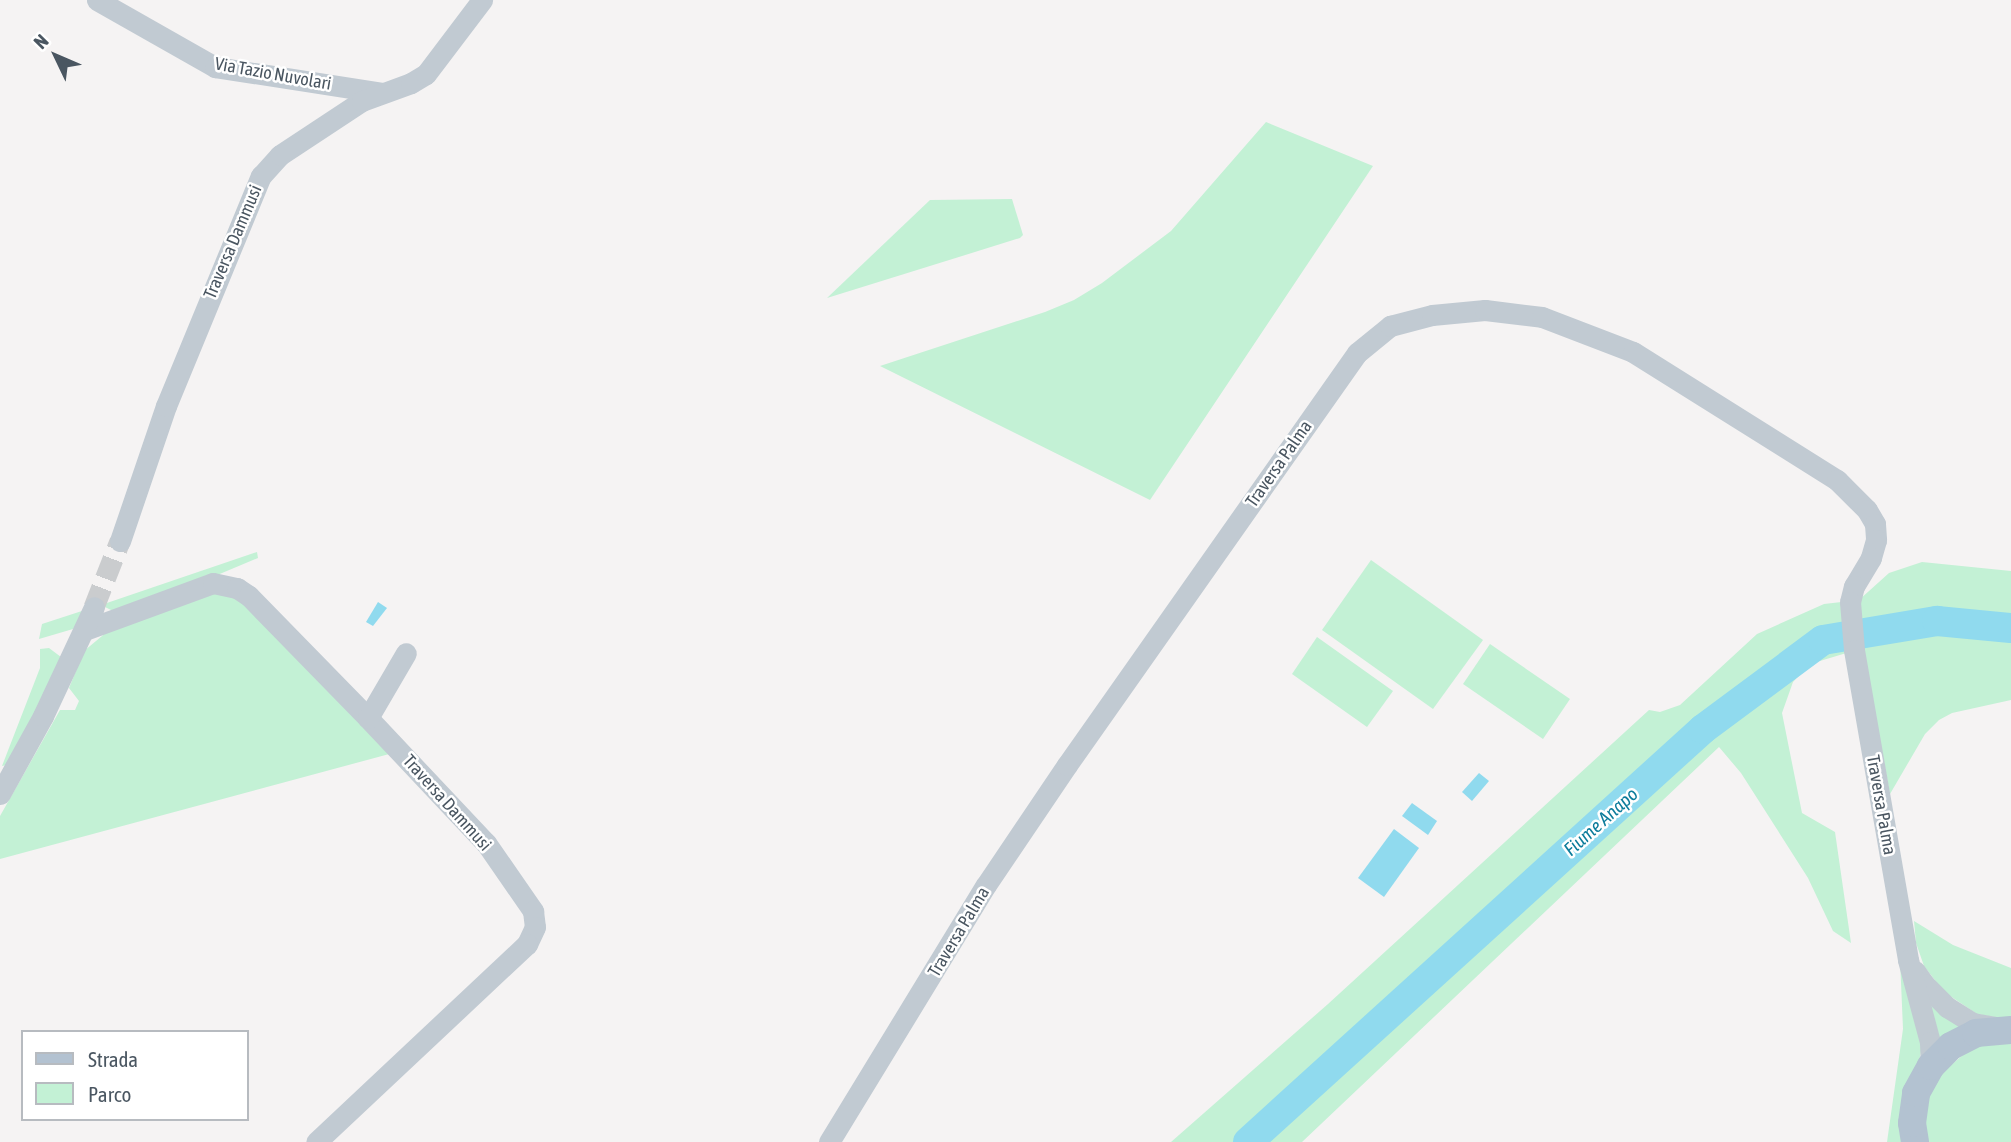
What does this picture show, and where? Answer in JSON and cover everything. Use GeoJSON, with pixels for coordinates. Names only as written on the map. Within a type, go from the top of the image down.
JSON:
{"type":"FeatureCollection","features":[{"type":"Feature","properties":{"kind":"main road"},"geometry":{"type":"LineString","coordinates":[[1915,1142],[1912,1123],[1916,1093],[1931,1066],[1951,1046],[1976,1033],[2007,1029]]}},
{"type":"Feature","properties":{"kind":"street","name":"Via Tazio Nuvolari"},"geometry":{"type":"LineString","coordinates":[[97,0],[215,67],[382,93]]}},
{"type":"Feature","properties":{"kind":"street","name":"Traversa Dammusi"},"geometry":{"type":"LineString","coordinates":[[120,541],[166,406],[261,176],[271,161],[382,93],[393,91],[425,74],[482,0]]}},
{"type":"Feature","properties":{"kind":"street","name":"Traversa Palma"},"geometry":{"type":"LineString","coordinates":[[829,1142],[986,885],[1067,765],[1357,353],[1370,339],[1390,326],[1432,314],[1485,310],[1542,317],[1633,352],[1837,480],[1859,500],[1875,524],[1876,540],[1871,558],[1854,586],[1850,602],[1854,650],[1908,960],[1930,1042],[1931,1066]]}},
{"type":"Feature","properties":{"kind":"street","name":"Traversa Dammusi"},"geometry":{"type":"LineString","coordinates":[[85,630],[213,583],[228,584],[249,596],[486,843],[533,911],[535,927],[527,944],[316,1142]]}},
{"type":"Feature","properties":{"kind":"street"},"geometry":{"type":"LineString","coordinates":[[0,794],[43,716],[94,607]]}},
{"type":"Feature","properties":{"kind":"street"},"geometry":{"type":"LineString","coordinates":[[368,718],[406,653]]}},
{"type":"Feature","properties":{"kind":"street"},"geometry":{"type":"LineString","coordinates":[[1908,960],[1924,984],[1948,1007],[1973,1023],[2007,1029]]}},
{"type":"Feature","properties":{"kind":"green space"},"geometry":{"type":"Polygon","coordinates":[[[1266,122],[1373,166],[1150,500],[880,366],[1045,312],[1074,300],[1102,283],[1171,231],[1266,122]]]}},
{"type":"Feature","properties":{"kind":"green space"},"geometry":{"type":"Polygon","coordinates":[[[1012,199],[1023,235],[1020,238],[827,298],[930,200],[1012,199]]]}},
{"type":"Feature","properties":{"kind":"green space"},"geometry":{"type":"Polygon","coordinates":[[[257,552],[258,558],[203,581],[113,611],[101,605],[257,552]]]}},
{"type":"Feature","properties":{"kind":"green space"},"geometry":{"type":"Polygon","coordinates":[[[1371,560],[1483,640],[1433,709],[1322,630],[1371,560]]]}},
{"type":"Feature","properties":{"kind":"green space"},"geometry":{"type":"Polygon","coordinates":[[[1922,562],[2011,571],[2011,700],[1952,713],[1939,720],[1925,734],[1890,794],[1863,648],[1810,664],[1793,682],[1782,713],[1802,813],[1835,832],[1851,943],[1833,931],[1808,878],[1741,773],[1719,747],[1302,1142],[1171,1142],[1328,1004],[1649,710],[1660,712],[1680,705],[1757,634],[1824,604],[1859,600],[1889,573],[1922,562]]]}},
{"type":"Feature","properties":{"kind":"green space"},"geometry":{"type":"Polygon","coordinates":[[[221,592],[237,596],[393,753],[0,859],[0,816],[60,710],[75,710],[79,701],[69,688],[84,651],[108,631],[204,594],[221,592]]]}},
{"type":"Feature","properties":{"kind":"green space"},"geometry":{"type":"Polygon","coordinates":[[[88,609],[73,629],[39,639],[42,624],[88,609]]]}},
{"type":"Feature","properties":{"kind":"green space"},"geometry":{"type":"Polygon","coordinates":[[[1317,637],[1393,691],[1367,727],[1292,674],[1317,637]]]}},
{"type":"Feature","properties":{"kind":"green space"},"geometry":{"type":"Polygon","coordinates":[[[1490,644],[1570,699],[1543,739],[1463,684],[1490,644]]]}},
{"type":"Feature","properties":{"kind":"green space"},"geometry":{"type":"Polygon","coordinates":[[[49,648],[65,660],[7,765],[2,766],[40,668],[40,649],[49,648]]]}},
{"type":"Feature","properties":{"kind":"green space"},"geometry":{"type":"Polygon","coordinates":[[[1914,921],[1953,945],[2011,968],[2011,1020],[1977,1014],[1944,992],[1924,966],[1916,943],[1914,921]]]}},
{"type":"Feature","properties":{"kind":"green space"},"geometry":{"type":"Polygon","coordinates":[[[1900,959],[1922,1046],[1904,1142],[1887,1142],[1903,1029],[1900,959]]]}},
{"type":"Feature","properties":{"kind":"green space"},"geometry":{"type":"Polygon","coordinates":[[[1927,1000],[1965,1027],[1938,1044],[1927,1000]]]}},
{"type":"Feature","properties":{"kind":"green space"},"geometry":{"type":"Polygon","coordinates":[[[2011,1038],[2011,1142],[1923,1142],[1929,1084],[1978,1042],[2011,1038]]]}},
{"type":"Feature","properties":{"kind":"water"},"geometry":{"type":"Polygon","coordinates":[[[378,602],[387,608],[373,626],[366,622],[378,602]]]}},
{"type":"Feature","properties":{"kind":"water"},"geometry":{"type":"Polygon","coordinates":[[[1479,773],[1489,781],[1472,801],[1462,792],[1479,773]]]}},
{"type":"Feature","properties":{"kind":"water"},"geometry":{"type":"Polygon","coordinates":[[[1412,803],[1437,821],[1428,835],[1402,816],[1412,803]]]}},
{"type":"Feature","properties":{"kind":"water"},"geometry":{"type":"Polygon","coordinates":[[[1394,829],[1419,848],[1384,897],[1358,878],[1394,829]]]}},
{"type":"Feature","properties":{"kind":"waterway","name":"Fiume Anapo"},"geometry":{"type":"LineString","coordinates":[[1248,1142],[1703,729],[1823,640],[1937,621],[2011,628]]}},
{"type":"Feature","properties":{"kind":"tunnel"},"geometry":{"type":"LineString","coordinates":[[94,607],[120,541]]}}]}
